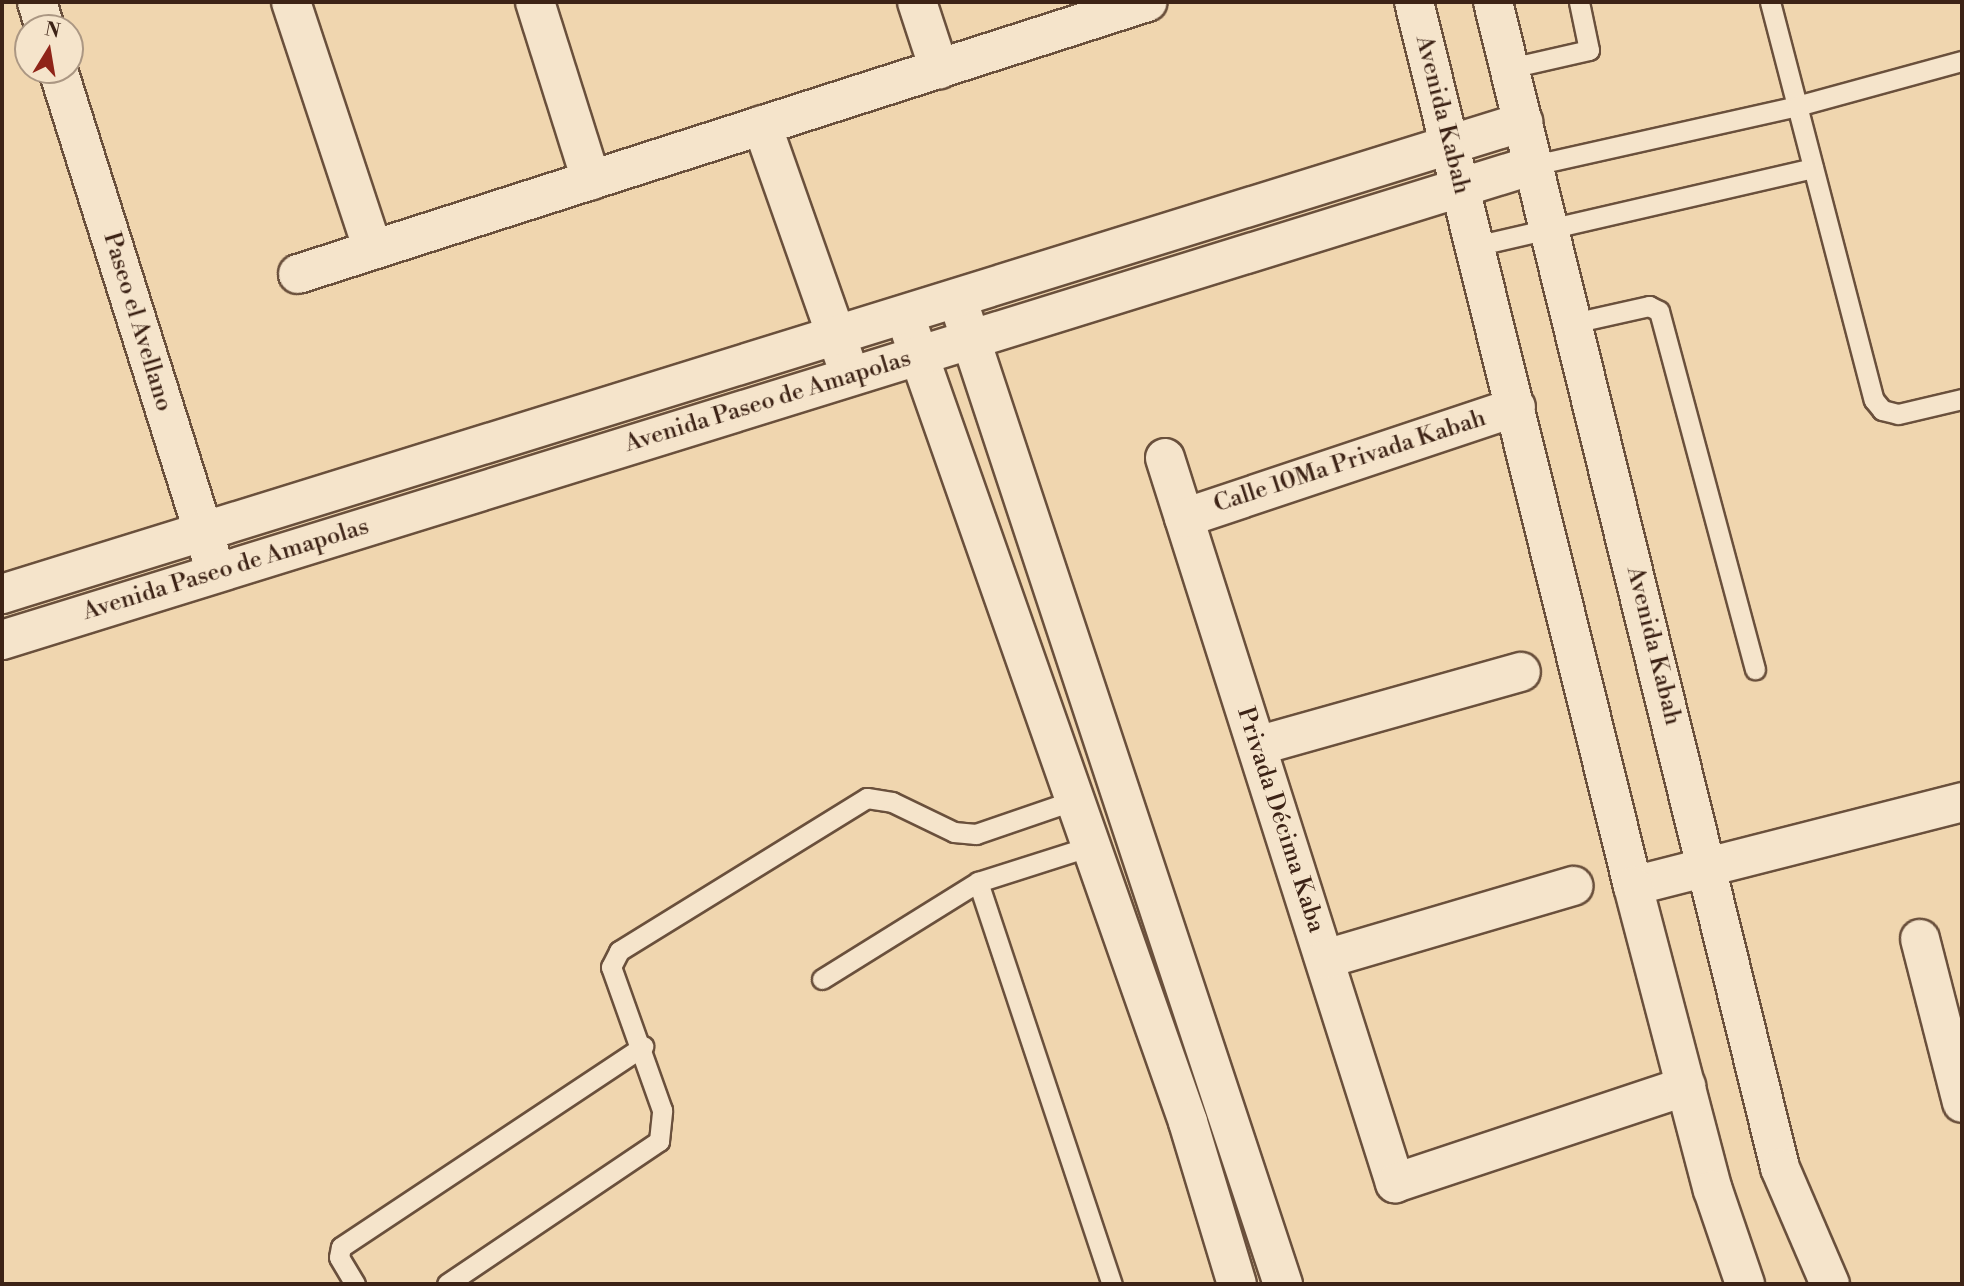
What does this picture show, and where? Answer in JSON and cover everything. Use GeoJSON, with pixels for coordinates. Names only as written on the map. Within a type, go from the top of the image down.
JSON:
{"type":"FeatureCollection","features":[{"type":"Feature","properties":{"kind":"street"},"geometry":{"type":"LineString","coordinates":[[291,2],[373,250]]}},
{"type":"Feature","properties":{"kind":"street"},"geometry":{"type":"LineString","coordinates":[[535,2],[592,180]]}},
{"type":"Feature","properties":{"kind":"street"},"geometry":{"type":"LineString","coordinates":[[917,2],[940,69]]}},
{"type":"Feature","properties":{"kind":"street"},"geometry":{"type":"LineString","coordinates":[[298,274],[1147,2]]}},
{"type":"Feature","properties":{"kind":"street","name":"Avenida Kabah"},"geometry":{"type":"LineString","coordinates":[[1413,2],[1516,407],[1633,886],[1686,1086],[1745,1284]]}},
{"type":"Feature","properties":{"kind":"street","name":"Avenida Kabah"},"geometry":{"type":"LineString","coordinates":[[1493,2],[1708,864],[1780,1168],[1830,1284]]}},
{"type":"Feature","properties":{"kind":"street","name":"Paseo el Avellano"},"geometry":{"type":"LineString","coordinates":[[62,84],[217,573]]}},
{"type":"Feature","properties":{"kind":"street","name":"Avenida Paseo de Amapolas"},"geometry":{"type":"LineString","coordinates":[[2,594],[1523,122]]}},
{"type":"Feature","properties":{"kind":"street"},"geometry":{"type":"LineString","coordinates":[[762,125],[850,377]]}},
{"type":"Feature","properties":{"kind":"street","name":"Avenida Paseo de Amapolas"},"geometry":{"type":"LineString","coordinates":[[2,640],[1534,164]]}},
{"type":"Feature","properties":{"kind":"street"},"geometry":{"type":"LineString","coordinates":[[956,298],[972,339],[1283,1284]]}},
{"type":"Feature","properties":{"kind":"street"},"geometry":{"type":"LineString","coordinates":[[905,314],[1188,1122],[1237,1284]]}},
{"type":"Feature","properties":{"kind":"street","name":"Calle 10Ma Privada Kabah"},"geometry":{"type":"LineString","coordinates":[[1184,518],[1516,407]]}},
{"type":"Feature","properties":{"kind":"street","name":"Privada Décima Kaba"},"geometry":{"type":"LineString","coordinates":[[1165,457],[1395,1182],[1686,1086]]}},
{"type":"Feature","properties":{"kind":"street"},"geometry":{"type":"LineString","coordinates":[[1257,746],[1521,672]]}},
{"type":"Feature","properties":{"kind":"street"},"geometry":{"type":"LineString","coordinates":[[1633,886],[1708,864],[1962,802]]}},
{"type":"Feature","properties":{"kind":"street"},"geometry":{"type":"LineString","coordinates":[[1325,960],[1573,886]]}},
{"type":"Feature","properties":{"kind":"street"},"geometry":{"type":"LineString","coordinates":[[1920,939],[1962,1103]]}},
{"type":"Feature","properties":{"kind":"street"},"geometry":{"type":"LineString","coordinates":[[1188,1122],[1226,1112]]}},
{"type":"Feature","properties":{"kind":"lane"},"geometry":{"type":"LineString","coordinates":[[1510,68],[1589,50],[1579,2]]}},
{"type":"Feature","properties":{"kind":"lane"},"geometry":{"type":"LineString","coordinates":[[1770,2],[1874,400],[1882,410],[1898,414],[1962,398]]}},
{"type":"Feature","properties":{"kind":"lane"},"geometry":{"type":"LineString","coordinates":[[1534,164],[1797,106],[1962,61]]}},
{"type":"Feature","properties":{"kind":"lane"},"geometry":{"type":"LineString","coordinates":[[1475,246],[1813,167]]}},
{"type":"Feature","properties":{"kind":"lane"},"geometry":{"type":"LineString","coordinates":[[1573,323],[1649,306],[1659,311],[1755,669]]}},
{"type":"Feature","properties":{"kind":"lane"},"geometry":{"type":"LineString","coordinates":[[447,1284],[659,1141],[662,1110],[643,1046],[611,967],[612,958],[867,798],[892,802],[954,832],[976,834],[1074,800]]}},
{"type":"Feature","properties":{"kind":"lane"},"geometry":{"type":"LineString","coordinates":[[822,979],[978,882],[1091,846]]}},
{"type":"Feature","properties":{"kind":"lane"},"geometry":{"type":"LineString","coordinates":[[978,882],[1112,1284]]}},
{"type":"Feature","properties":{"kind":"lane"},"geometry":{"type":"LineString","coordinates":[[355,1284],[339,1257],[341,1247],[643,1046]]}}]}
